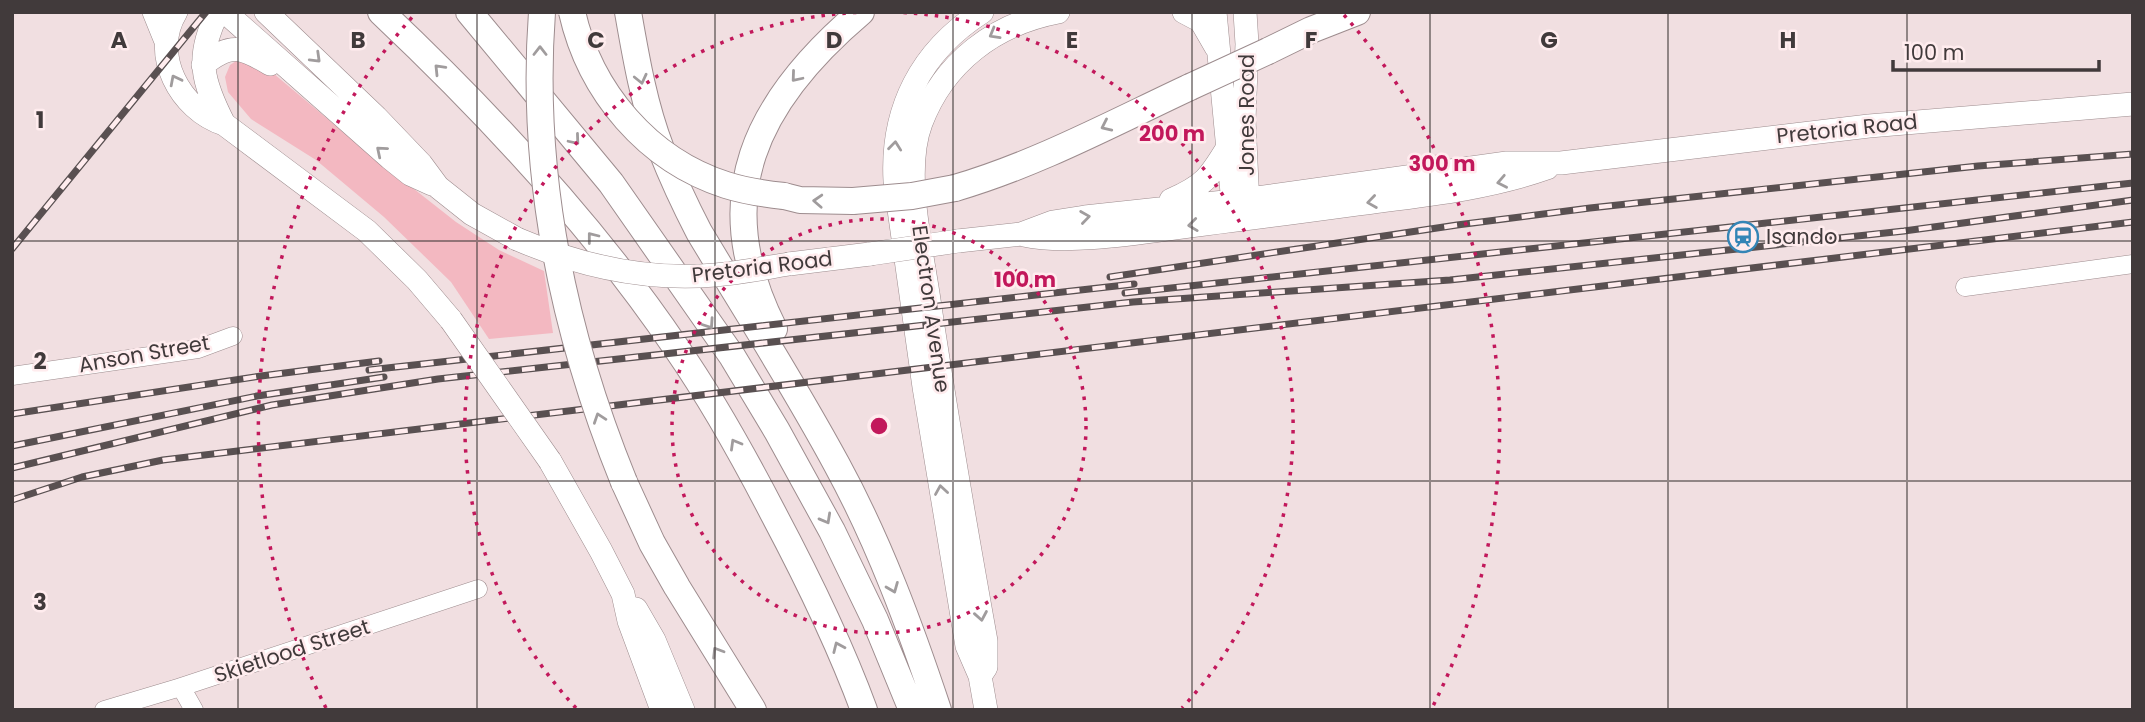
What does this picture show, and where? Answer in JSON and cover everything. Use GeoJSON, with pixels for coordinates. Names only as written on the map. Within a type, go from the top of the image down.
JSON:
{"type":"FeatureCollection","features":[{"type":"Feature","properties":{"kind":"highway"},"geometry":{"type":"LineString","coordinates":[[381,12],[469,100],[560,199],[627,281],[677,349],[751,471],[806,575],[864,710]]}},
{"type":"Feature","properties":{"kind":"highway"},"geometry":{"type":"LineString","coordinates":[[469,12],[611,183],[732,356],[778,431],[832,531],[875,620],[912,710]]}},
{"type":"Feature","properties":{"kind":"highway"},"geometry":{"type":"LineString","coordinates":[[542,12],[542,153],[556,259],[586,382],[624,482],[659,554],[753,710]]}},
{"type":"Feature","properties":{"kind":"highway"},"geometry":{"type":"LineString","coordinates":[[572,12],[597,80],[624,117],[659,150],[699,175],[726,186],[800,200],[853,201],[912,196],[983,180],[1054,151],[1357,12]]}},
{"type":"Feature","properties":{"kind":"highway"},"geometry":{"type":"LineString","coordinates":[[628,12],[648,108],[660,147],[679,192],[699,232],[821,437],[874,539]]}},
{"type":"Feature","properties":{"kind":"highway"},"geometry":{"type":"LineString","coordinates":[[861,12],[809,61],[779,100],[758,141],[745,186],[743,215],[746,257],[762,305],[839,451],[921,658],[938,710]]}},
{"type":"Feature","properties":{"kind":"main road"},"geometry":{"type":"LineString","coordinates":[[154,12],[165,39],[170,72],[185,97],[201,114],[224,124],[367,231],[417,280],[451,320],[550,461],[601,551],[623,594],[629,621],[662,710]]}},
{"type":"Feature","properties":{"kind":"main road"},"geometry":{"type":"LineString","coordinates":[[165,39],[176,12]]}},
{"type":"Feature","properties":{"kind":"main road"},"geometry":{"type":"LineString","coordinates":[[218,12],[207,38],[203,65],[208,90],[224,124]]}},
{"type":"Feature","properties":{"kind":"main road","name":"Pretoria Road"},"geometry":{"type":"LineString","coordinates":[[225,12],[410,174],[438,187],[472,214],[517,239],[603,269],[645,275],[716,275],[1021,234],[1053,222],[1151,208],[1241,209]]}},
{"type":"Feature","properties":{"kind":"main road","name":"Pretoria Road"},"geometry":{"type":"LineString","coordinates":[[266,12],[376,117],[421,164],[438,187]]}},
{"type":"Feature","properties":{"kind":"main road","name":"Electron Avenue"},"geometry":{"type":"LineString","coordinates":[[982,12],[955,30],[920,73],[903,113],[894,154],[895,181],[924,387],[954,570],[967,646],[980,676],[986,710]]}},
{"type":"Feature","properties":{"kind":"main road","name":"Electron Avenue"},"geometry":{"type":"LineString","coordinates":[[980,676],[986,667],[986,641],[954,463],[926,281],[914,193],[915,148],[920,124],[939,87],[970,51],[1019,22],[1058,12]]}},
{"type":"Feature","properties":{"kind":"main road"},"geometry":{"type":"LineString","coordinates":[[1184,12],[1204,25],[1219,53]]}},
{"type":"Feature","properties":{"kind":"main road","name":"Jones Road"},"geometry":{"type":"LineString","coordinates":[[1215,12],[1228,147],[1241,209]]}},
{"type":"Feature","properties":{"kind":"main road","name":"Jones Road"},"geometry":{"type":"LineString","coordinates":[[1241,209],[1247,44],[1245,12]]}},
{"type":"Feature","properties":{"kind":"main road"},"geometry":{"type":"LineString","coordinates":[[203,65],[226,50],[243,49],[309,88]]}},
{"type":"Feature","properties":{"kind":"main road","name":"Pretoria Road"},"geometry":{"type":"LineString","coordinates":[[1021,234],[1039,238],[1067,238],[1241,209],[1440,193],[1517,179],[1561,163],[1868,126],[2133,104]]}},
{"type":"Feature","properties":{"kind":"main road"},"geometry":{"type":"LineString","coordinates":[[1151,208],[1194,191],[1216,170],[1228,147]]}},
{"type":"Feature","properties":{"kind":"main road"},"geometry":{"type":"LineString","coordinates":[[623,594],[633,604],[654,640],[683,710]]}},
{"type":"Feature","properties":{"kind":"street"},"geometry":{"type":"LineString","coordinates":[[1965,286],[2133,264]]}},
{"type":"Feature","properties":{"kind":"street","name":"Anson Street"},"geometry":{"type":"LineString","coordinates":[[12,376],[198,349],[233,336]]}},
{"type":"Feature","properties":{"kind":"street","name":"Skietlood Street"},"geometry":{"type":"LineString","coordinates":[[104,710],[478,589]]}},
{"type":"Feature","properties":{"kind":"street"},"geometry":{"type":"LineString","coordinates":[[181,687],[194,710]]}},
{"type":"Feature","properties":{"kind":"shaded area"},"geometry":{"type":"Polygon","coordinates":[[[242,57],[261,63],[456,222],[499,250],[544,271],[553,333],[489,339],[451,282],[384,217],[316,160],[251,119],[228,92],[225,77],[230,65],[242,57]]]}},
{"type":"Feature","properties":{"kind":"railway"},"geometry":{"type":"LineString","coordinates":[[12,249],[206,12]]}},
{"type":"Feature","properties":{"kind":"railway"},"geometry":{"type":"LineString","coordinates":[[1110,277],[1590,208],[1978,166],[2133,154]]}},
{"type":"Feature","properties":{"kind":"railway"},"geometry":{"type":"LineString","coordinates":[[1125,293],[2133,183]]}},
{"type":"Feature","properties":{"kind":"railway"},"geometry":{"type":"LineString","coordinates":[[12,468],[272,405],[438,379],[1133,302],[1450,280],[1904,231],[2133,200]]}},
{"type":"Feature","properties":{"kind":"railway"},"geometry":{"type":"LineString","coordinates":[[12,500],[82,477],[163,460],[2133,222]]}},
{"type":"Feature","properties":{"kind":"railway"},"geometry":{"type":"LineString","coordinates":[[369,370],[1134,284]]}},
{"type":"Feature","properties":{"kind":"railway"},"geometry":{"type":"LineString","coordinates":[[12,414],[379,361]]}},
{"type":"Feature","properties":{"kind":"railway"},"geometry":{"type":"LineString","coordinates":[[12,446],[257,396],[384,377]]}},
{"type":"Feature","properties":{"kind":"place","name":"Isando"},"geometry":{"type":"Point","coordinates":[1743,237]}}]}
